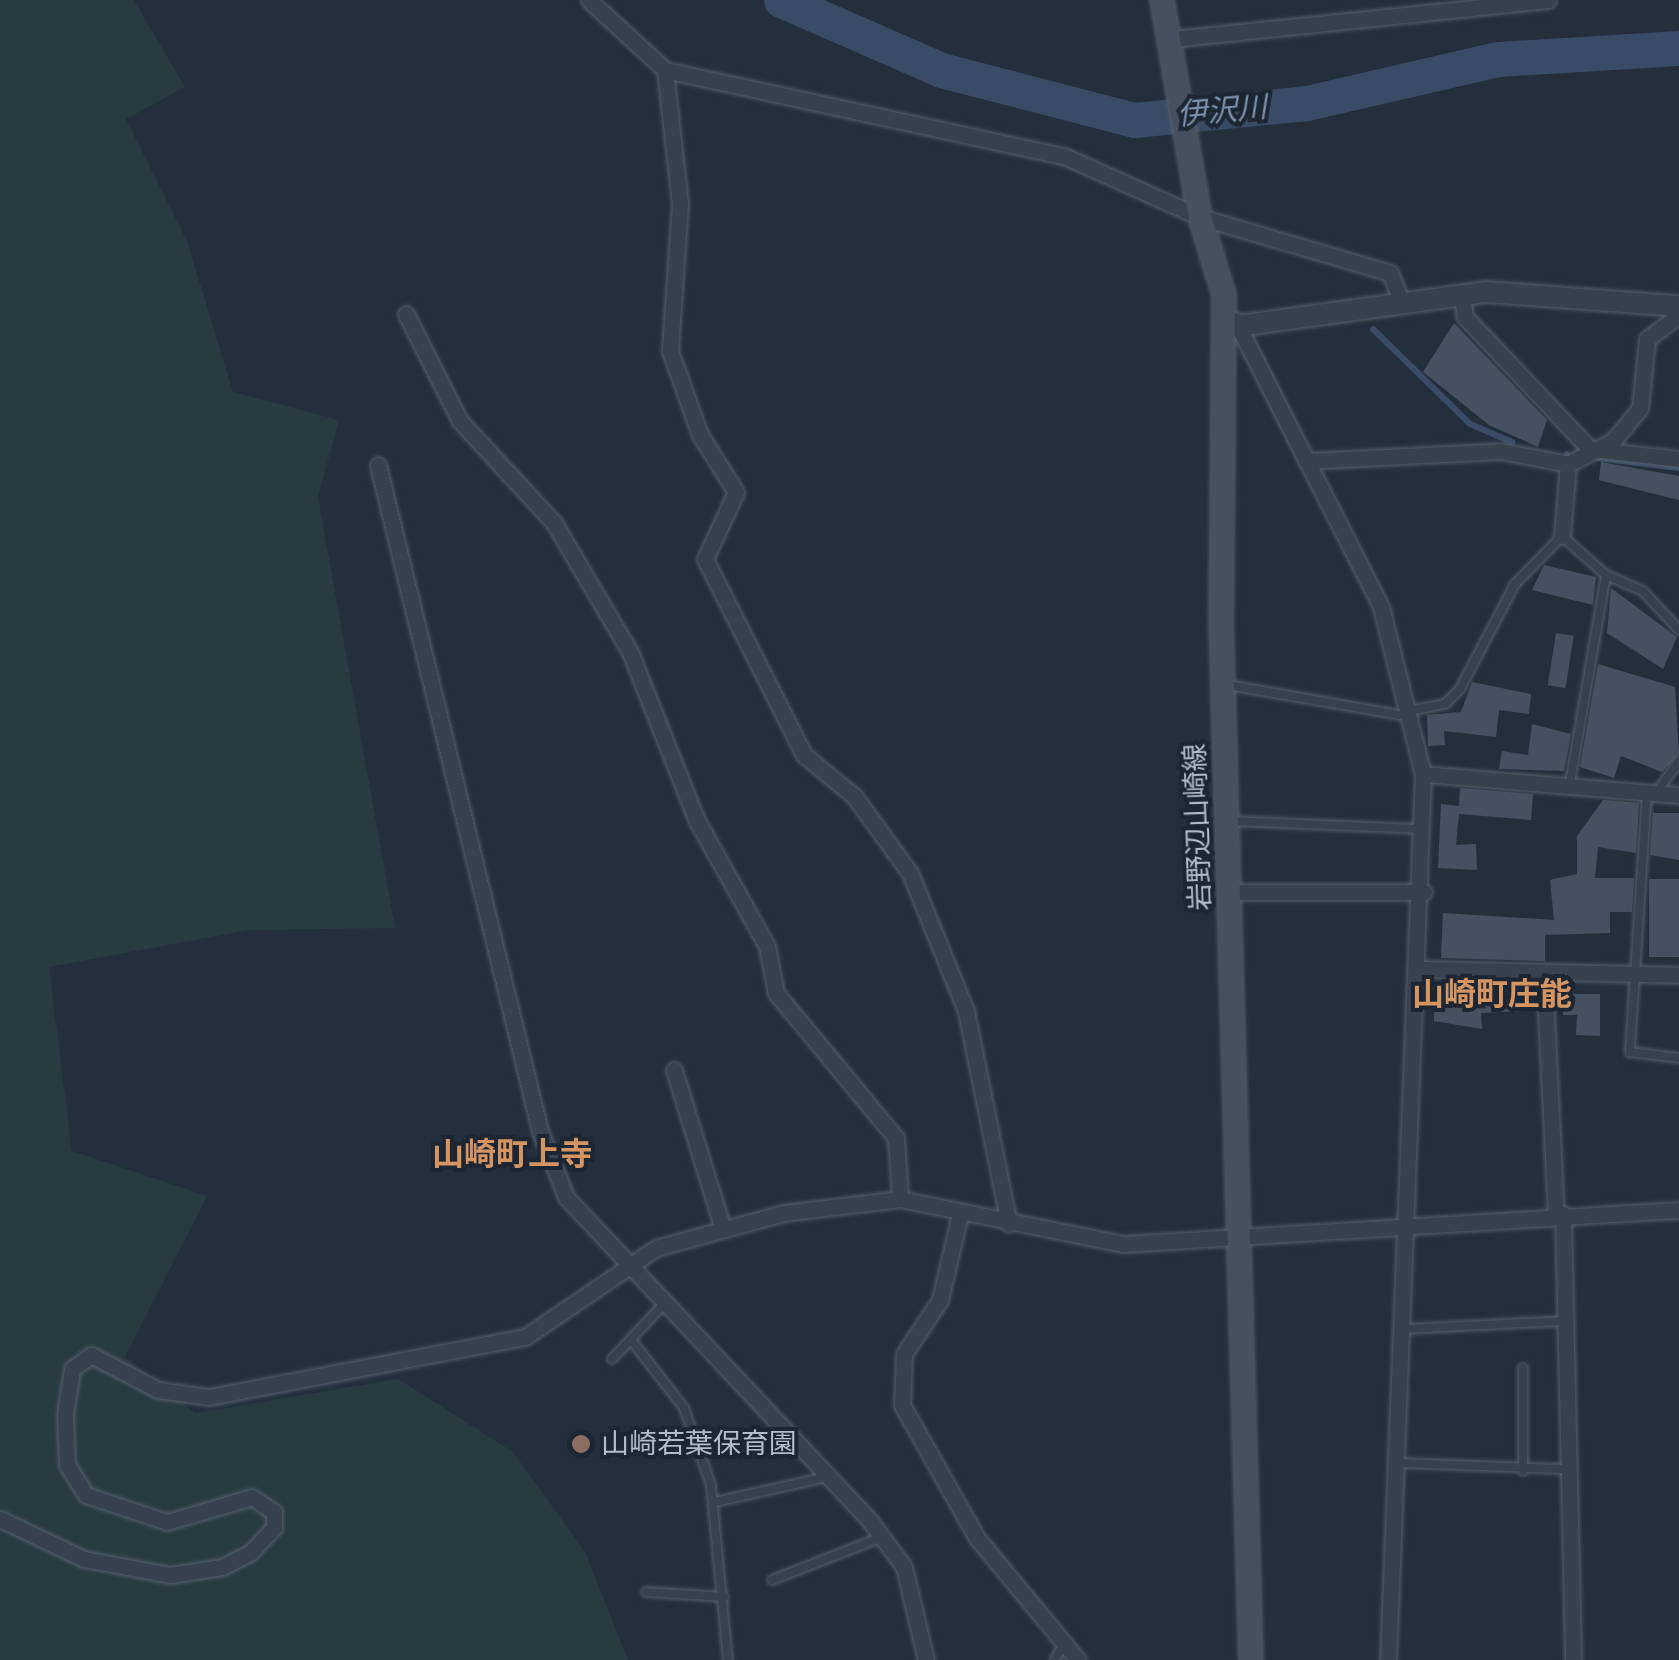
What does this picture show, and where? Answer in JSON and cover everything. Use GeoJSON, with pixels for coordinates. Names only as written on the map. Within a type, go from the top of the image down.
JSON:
{"type":"FeatureCollection","features":[{"type":"Feature","properties":{"kind":"main road","name":"岩野辺山崎線"},"geometry":{"type":"LineString","coordinates":[[1162,0],[1173,44],[1200,217],[1224,295],[1224,684],[1251,1660]]}},
{"type":"Feature","properties":{"kind":"street"},"geometry":{"type":"LineString","coordinates":[[589,0],[664,70],[1064,156],[1200,217],[1390,273],[1400,298]]}},
{"type":"Feature","properties":{"kind":"street"},"geometry":{"type":"LineString","coordinates":[[1173,44],[1548,0]]}},
{"type":"Feature","properties":{"kind":"street"},"geometry":{"type":"LineString","coordinates":[[664,70],[680,203],[670,351],[700,435],[736,492],[705,559],[804,755],[854,796],[910,873],[966,1011],[1008,1224]]}},
{"type":"Feature","properties":{"kind":"street"},"geometry":{"type":"LineString","coordinates":[[1238,326],[1400,298],[1462,294],[1679,306]]}},
{"type":"Feature","properties":{"kind":"street"},"geometry":{"type":"LineString","coordinates":[[1462,294],[1465,317],[1590,449],[1679,460]]}},
{"type":"Feature","properties":{"kind":"street"},"geometry":{"type":"LineString","coordinates":[[1224,295],[1382,606],[1423,774],[1422,969],[1388,1660]]}},
{"type":"Feature","properties":{"kind":"street"},"geometry":{"type":"LineString","coordinates":[[406,314],[460,421],[554,523],[630,652],[696,819],[767,946],[776,994],[896,1138],[900,1199]]}},
{"type":"Feature","properties":{"kind":"street"},"geometry":{"type":"LineString","coordinates":[[1306,461],[1501,451],[1568,464],[1590,449],[1612,441],[1640,408],[1646,339],[1679,315]]}},
{"type":"Feature","properties":{"kind":"street"},"geometry":{"type":"LineString","coordinates":[[1562,536],[1568,464]]}},
{"type":"Feature","properties":{"kind":"street"},"geometry":{"type":"LineString","coordinates":[[378,466],[540,1131],[566,1196],[634,1262],[882,1538],[904,1567],[926,1660]]}},
{"type":"Feature","properties":{"kind":"street"},"geometry":{"type":"LineString","coordinates":[[1423,774],[1570,783],[1679,795]]}},
{"type":"Feature","properties":{"kind":"street"},"geometry":{"type":"LineString","coordinates":[[1230,892],[1424,892]]}},
{"type":"Feature","properties":{"kind":"street"},"geometry":{"type":"LineString","coordinates":[[1422,969],[1679,975]]}},
{"type":"Feature","properties":{"kind":"street"},"geometry":{"type":"LineString","coordinates":[[1544,972],[1560,1215],[1564,1469],[1573,1660]]}},
{"type":"Feature","properties":{"kind":"street"},"geometry":{"type":"LineString","coordinates":[[674,1070],[722,1226]]}},
{"type":"Feature","properties":{"kind":"street"},"geometry":{"type":"LineString","coordinates":[[0,1520],[84,1559],[170,1576],[222,1568],[251,1552],[274,1527],[274,1512],[252,1498],[167,1522],[86,1495],[67,1464],[72,1369],[91,1355],[158,1390],[210,1397],[506,1341],[561,1320],[634,1262],[722,1226],[900,1199],[1008,1224],[1124,1244],[1409,1232],[1437,1220],[1679,1210]]}},
{"type":"Feature","properties":{"kind":"street"},"geometry":{"type":"LineString","coordinates":[[960,1214],[940,1300],[904,1354],[902,1405],[977,1538],[1059,1653],[1078,1660]]}},
{"type":"Feature","properties":{"kind":"lane"},"geometry":{"type":"LineString","coordinates":[[1224,684],[1410,714],[1445,704],[1460,689],[1515,584],[1562,536],[1606,575],[1643,591],[1679,630]]}},
{"type":"Feature","properties":{"kind":"lane"},"geometry":{"type":"LineString","coordinates":[[1570,783],[1606,575]]}},
{"type":"Feature","properties":{"kind":"lane"},"geometry":{"type":"LineString","coordinates":[[1679,761],[1651,793],[1630,1052],[1679,1058]]}},
{"type":"Feature","properties":{"kind":"lane"},"geometry":{"type":"LineString","coordinates":[[1228,820],[1424,830]]}},
{"type":"Feature","properties":{"kind":"lane"},"geometry":{"type":"LineString","coordinates":[[612,1358],[666,1302]]}},
{"type":"Feature","properties":{"kind":"lane"},"geometry":{"type":"LineString","coordinates":[[1404,1328],[1564,1321]]}},
{"type":"Feature","properties":{"kind":"lane"},"geometry":{"type":"LineString","coordinates":[[632,1341],[684,1408],[716,1502],[728,1660]]}},
{"type":"Feature","properties":{"kind":"lane"},"geometry":{"type":"LineString","coordinates":[[1523,1368],[1523,1471]]}},
{"type":"Feature","properties":{"kind":"lane"},"geometry":{"type":"LineString","coordinates":[[1398,1463],[1523,1471],[1564,1469]]}},
{"type":"Feature","properties":{"kind":"lane"},"geometry":{"type":"LineString","coordinates":[[716,1502],[828,1477]]}},
{"type":"Feature","properties":{"kind":"lane"},"geometry":{"type":"LineString","coordinates":[[772,1580],[882,1538]]}},
{"type":"Feature","properties":{"kind":"lane"},"geometry":{"type":"LineString","coordinates":[[646,1592],[724,1597]]}},
{"type":"Feature","properties":{"kind":"green space"},"geometry":{"type":"Polygon","coordinates":[[[0,0],[134,0],[185,87],[126,119],[187,241],[233,392],[339,420],[318,497],[395,928],[249,930],[49,967],[72,1151],[207,1196],[125,1357],[195,1413],[398,1379],[513,1452],[585,1552],[628,1660],[0,1660],[0,0]]]}},
{"type":"Feature","properties":{"kind":"building"},"geometry":{"type":"Polygon","coordinates":[[[1454,323],[1547,420],[1538,447],[1489,425],[1423,372],[1454,323]]]}},
{"type":"Feature","properties":{"kind":"building"},"geometry":{"type":"Polygon","coordinates":[[[1601,462],[1679,476],[1679,500],[1599,480],[1601,462]]]}},
{"type":"Feature","properties":{"kind":"building"},"geometry":{"type":"Polygon","coordinates":[[[1544,565],[1596,577],[1593,605],[1532,590],[1544,565]]]}},
{"type":"Feature","properties":{"kind":"building"},"geometry":{"type":"Polygon","coordinates":[[[1611,588],[1677,637],[1663,669],[1607,633],[1611,588]]]}},
{"type":"Feature","properties":{"kind":"building"},"geometry":{"type":"Polygon","coordinates":[[[1556,633],[1574,636],[1565,688],[1548,685],[1556,633]]]}},
{"type":"Feature","properties":{"kind":"building"},"geometry":{"type":"Polygon","coordinates":[[[1598,664],[1675,687],[1679,754],[1662,772],[1621,756],[1614,778],[1580,767],[1598,664]]]}},
{"type":"Feature","properties":{"kind":"building"},"geometry":{"type":"Polygon","coordinates":[[[1472,682],[1531,694],[1529,714],[1499,710],[1496,737],[1444,731],[1445,745],[1428,746],[1427,715],[1461,712],[1472,682]]]}},
{"type":"Feature","properties":{"kind":"building"},"geometry":{"type":"Polygon","coordinates":[[[1532,724],[1571,734],[1564,771],[1499,769],[1502,751],[1528,755],[1532,724]]]}},
{"type":"Feature","properties":{"kind":"building"},"geometry":{"type":"Polygon","coordinates":[[[1460,788],[1533,794],[1531,820],[1459,814],[1456,845],[1476,844],[1477,870],[1438,868],[1441,804],[1459,806],[1460,788]]]}},
{"type":"Feature","properties":{"kind":"building"},"geometry":{"type":"Polygon","coordinates":[[[1603,800],[1639,803],[1636,853],[1598,847],[1595,878],[1634,878],[1632,912],[1610,912],[1610,933],[1545,935],[1545,961],[1441,958],[1443,913],[1554,920],[1550,880],[1577,874],[1577,836],[1603,800]]]}},
{"type":"Feature","properties":{"kind":"building"},"geometry":{"type":"Polygon","coordinates":[[[1653,813],[1679,813],[1679,860],[1650,855],[1653,813]]]}},
{"type":"Feature","properties":{"kind":"building"},"geometry":{"type":"Polygon","coordinates":[[[1649,879],[1679,879],[1679,957],[1649,957],[1649,879]]]}},
{"type":"Feature","properties":{"kind":"building"},"geometry":{"type":"Polygon","coordinates":[[[1468,981],[1469,999],[1519,982],[1521,1011],[1481,1013],[1482,1029],[1434,1021],[1434,982],[1468,981]]]}},
{"type":"Feature","properties":{"kind":"building"},"geometry":{"type":"Polygon","coordinates":[[[1563,994],[1600,994],[1600,1036],[1576,1035],[1577,1015],[1563,1015],[1563,994]]]}},
{"type":"Feature","properties":{"kind":"waterway","name":"伊沢川"},"geometry":{"type":"LineString","coordinates":[[781,0],[941,70],[1134,120],[1307,103],[1498,59],[1679,48]]}},
{"type":"Feature","properties":{"kind":"waterway"},"geometry":{"type":"LineString","coordinates":[[1373,329],[1470,424],[1512,442]]}},
{"type":"Feature","properties":{"kind":"waterway"},"geometry":{"type":"LineString","coordinates":[[1567,454],[1572,489]]}},
{"type":"Feature","properties":{"kind":"waterway"},"geometry":{"type":"LineString","coordinates":[[1598,458],[1679,468]]}},
{"type":"Feature","properties":{"kind":"place","name":"山崎若葉保育園"},"geometry":{"type":"Point","coordinates":[581,1444]}},
{"type":"Feature","properties":{"kind":"district","name":"山崎町庄能"},"geometry":{"type":"Point","coordinates":[1492,994]}},
{"type":"Feature","properties":{"kind":"district","name":"山崎町上寺"},"geometry":{"type":"Point","coordinates":[512,1154]}}]}
